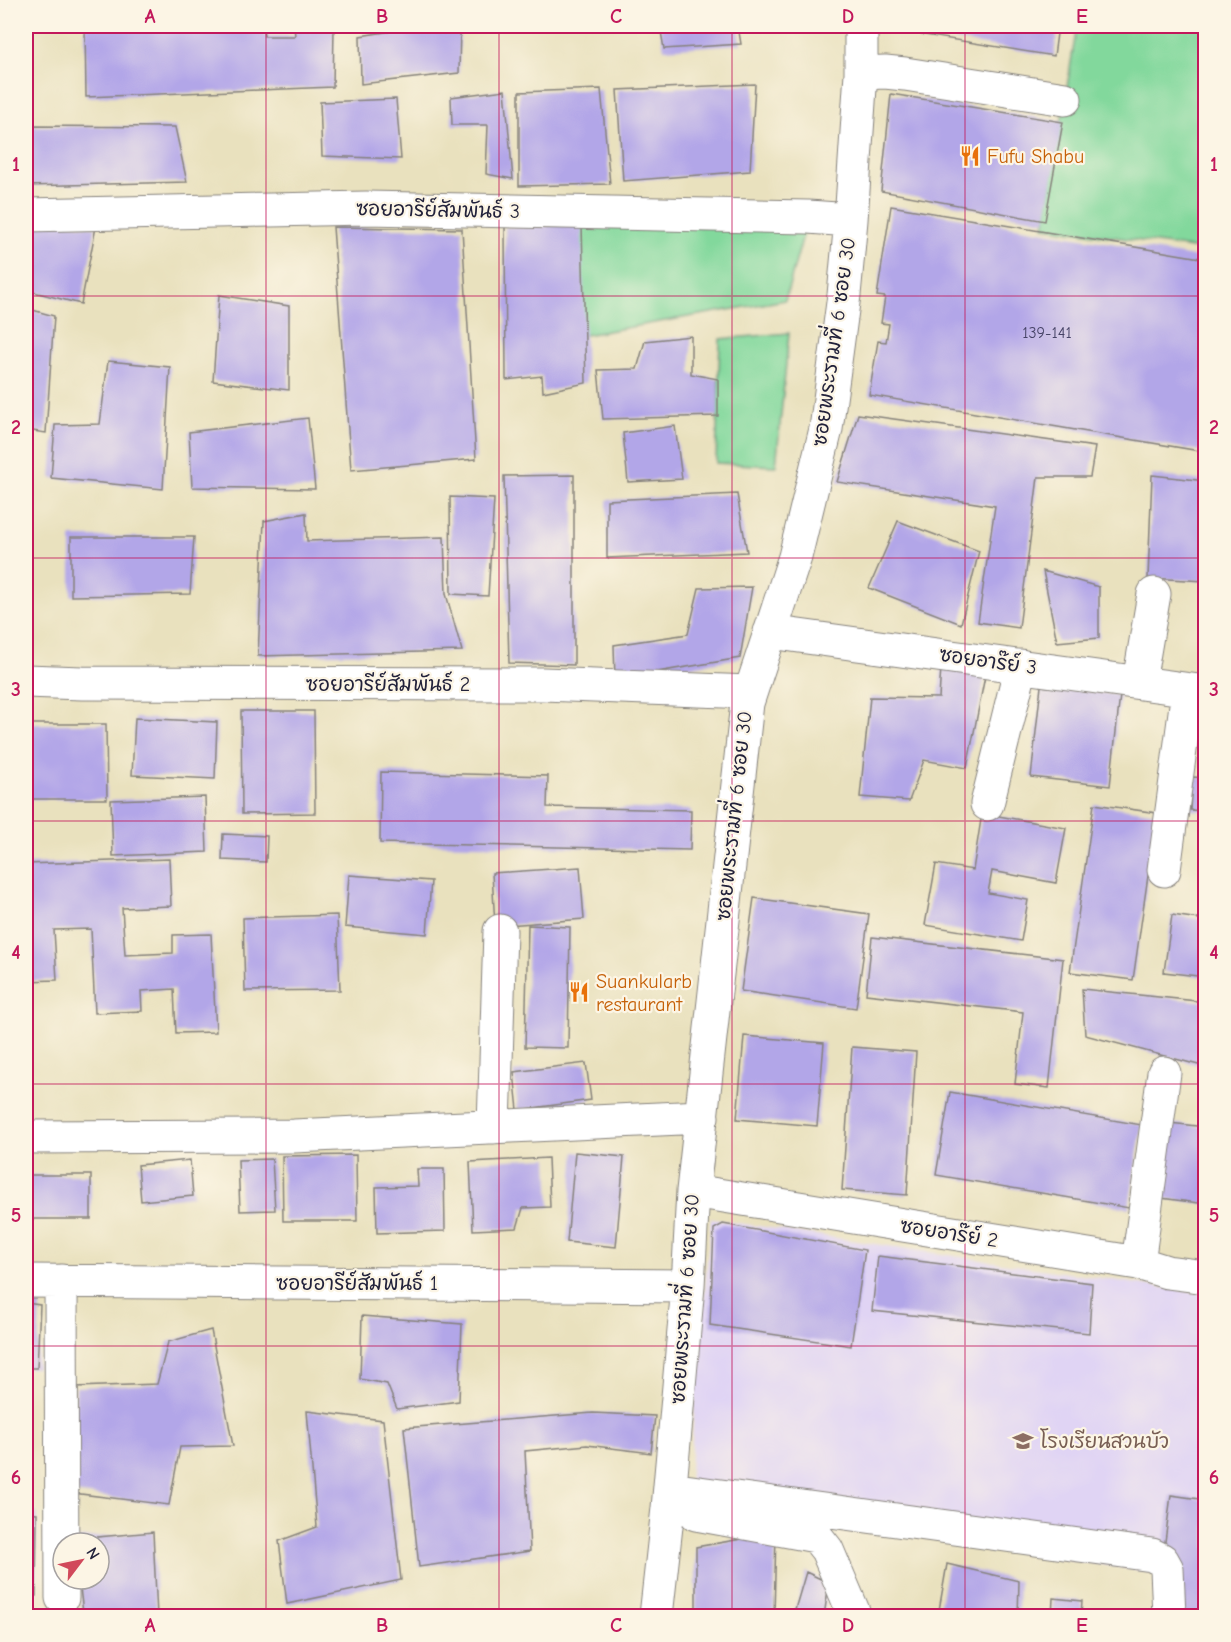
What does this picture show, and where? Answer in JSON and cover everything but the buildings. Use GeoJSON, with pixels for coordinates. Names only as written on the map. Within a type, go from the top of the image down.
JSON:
{"type":"FeatureCollection","features":[{"type":"Feature","properties":{"kind":"street","name":"ซอยพระรามที่ 6 ซอย 30"},"geometry":{"type":"LineString","coordinates":[[656,1617],[688,1286],[693,1191],[745,715],[750,692],[795,557],[826,429],[844,295],[851,220],[861,73],[861,26]]}},
{"type":"Feature","properties":{"kind":"street"},"geometry":{"type":"LineString","coordinates":[[861,73],[905,74],[1065,99]]}},
{"type":"Feature","properties":{"kind":"street","name":"ซอยอารีย์สัมพันธ์ 3"},"geometry":{"type":"LineString","coordinates":[[26,215],[366,208],[808,216],[851,220]]}},
{"type":"Feature","properties":{"kind":"street"},"geometry":{"type":"LineString","coordinates":[[1139,682],[1154,594]]}},
{"type":"Feature","properties":{"kind":"street","name":"ซอยอาร๊ย์ 3"},"geometry":{"type":"LineString","coordinates":[[770,632],[1197,691]]}},
{"type":"Feature","properties":{"kind":"street"},"geometry":{"type":"LineString","coordinates":[[987,804],[1021,666]]}},
{"type":"Feature","properties":{"kind":"street","name":"ซอยอารีย์สัมพันธ์ 2"},"geometry":{"type":"LineString","coordinates":[[26,681],[543,684],[750,692]]}},
{"type":"Feature","properties":{"kind":"street"},"geometry":{"type":"LineString","coordinates":[[1164,870],[1197,691]]}},
{"type":"Feature","properties":{"kind":"street"},"geometry":{"type":"LineString","coordinates":[[494,1127],[500,932]]}},
{"type":"Feature","properties":{"kind":"street"},"geometry":{"type":"LineString","coordinates":[[1138,1263],[1164,1072]]}},
{"type":"Feature","properties":{"kind":"street"},"geometry":{"type":"LineString","coordinates":[[26,1137],[294,1136],[702,1117]]}},
{"type":"Feature","properties":{"kind":"street","name":"ซอยอาร๊ย์ 2"},"geometry":{"type":"LineString","coordinates":[[693,1191],[1138,1263],[1167,1272],[1206,1277]]}},
{"type":"Feature","properties":{"kind":"street","name":"ซอยอารีย์สัมพันธ์ 1"},"geometry":{"type":"LineString","coordinates":[[26,1281],[688,1286]]}},
{"type":"Feature","properties":{"kind":"street"},"geometry":{"type":"LineString","coordinates":[[61,1281],[62,1598]]}},
{"type":"Feature","properties":{"kind":"street"},"geometry":{"type":"LineString","coordinates":[[669,1498],[816,1536],[827,1550],[855,1617]]}},
{"type":"Feature","properties":{"kind":"street"},"geometry":{"type":"LineString","coordinates":[[669,1498],[1152,1555],[1162,1560],[1167,1569],[1169,1617]]}},
{"type":"Feature","properties":{"kind":"shaded area","name":"โรงเรียนสวนบัว"},"geometry":{"type":"Polygon","coordinates":[[[711,1219],[1205,1294],[1205,1616],[1153,1616],[1156,1573],[688,1501],[711,1219]]]}},
{"type":"Feature","properties":{"kind":"green space"},"geometry":{"type":"Polygon","coordinates":[[[1077,26],[1205,26],[1205,250],[1044,227],[1077,26]]]}},
{"type":"Feature","properties":{"kind":"green space"},"geometry":{"type":"Polygon","coordinates":[[[806,225],[785,300],[556,340],[549,226],[806,225]]]}},
{"type":"Feature","properties":{"kind":"green space"},"geometry":{"type":"Polygon","coordinates":[[[789,333],[776,466],[716,463],[720,339],[789,333]]]}},
{"type":"Feature","properties":{"kind":"place","name":"Fufu Shabu"},"geometry":{"type":"Point","coordinates":[970,156]}},
{"type":"Feature","properties":{"kind":"place","name":"Suankularb restaurant"},"geometry":{"type":"Point","coordinates":[579,992]}},
{"type":"Feature","properties":{"kind":"place","name":"โรงเรียนสวนบัว"},"geometry":{"type":"Point","coordinates":[1023,1441]}}]}
